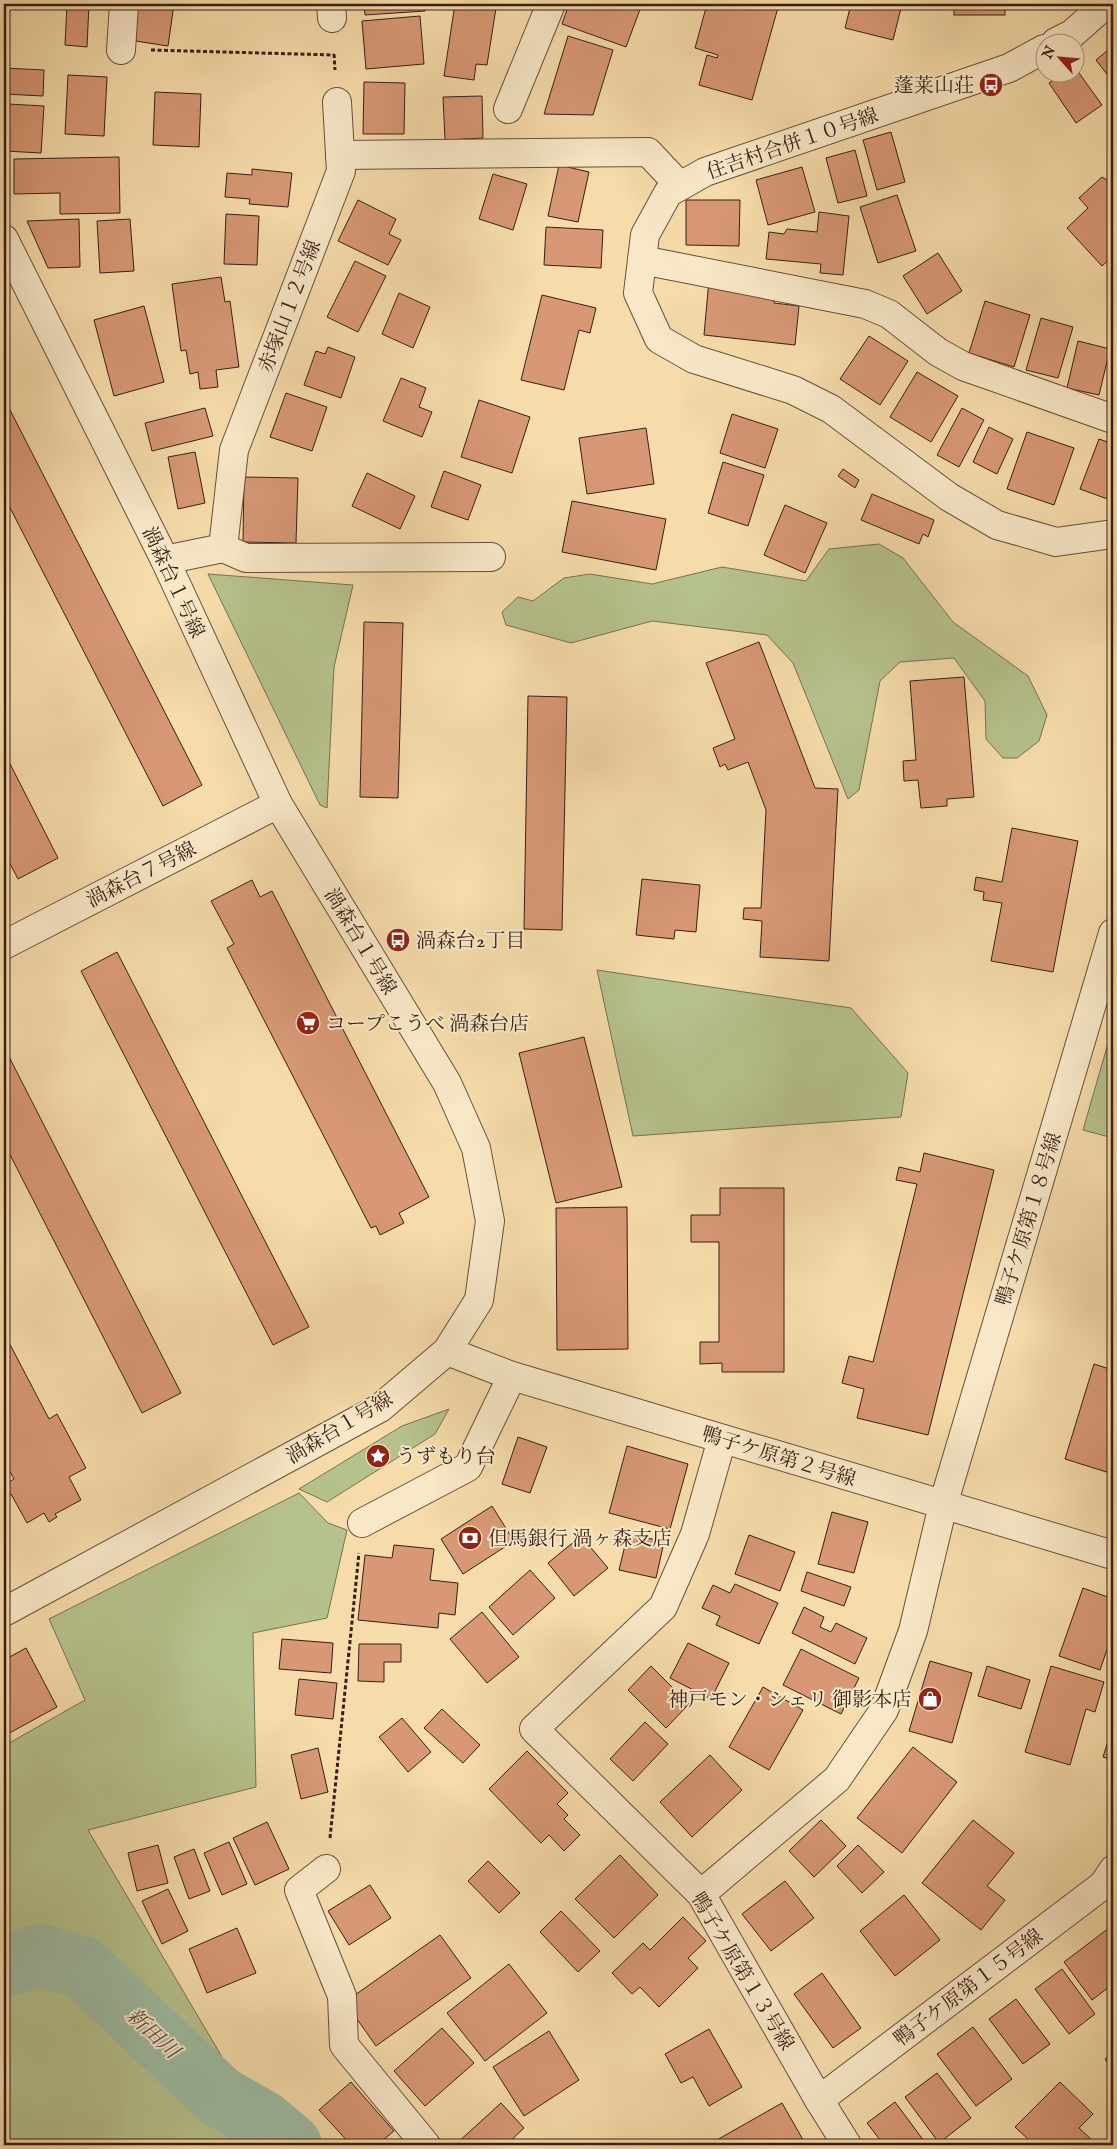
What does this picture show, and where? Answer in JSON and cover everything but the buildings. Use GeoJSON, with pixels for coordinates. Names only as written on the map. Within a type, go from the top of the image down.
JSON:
{"type":"FeatureCollection","features":[{"type":"Feature","properties":{"kind":"street"},"geometry":{"type":"LineString","coordinates":[[121,50],[124,4]]}},
{"type":"Feature","properties":{"kind":"street"},"geometry":{"type":"LineString","coordinates":[[508,110],[551,4]]}},
{"type":"Feature","properties":{"kind":"street"},"geometry":{"type":"LineString","coordinates":[[1074,32],[1106,4]]}},
{"type":"Feature","properties":{"kind":"street","name":"住吉村合併１０号線"},"geometry":{"type":"LineString","coordinates":[[1034,55],[1010,68],[705,172],[668,193],[645,235],[638,293],[659,339],[694,359],[793,390],[831,409],[949,497],[997,525],[1056,542],[1113,534]]}},
{"type":"Feature","properties":{"kind":"street","name":"赤塚山１２号線"},"geometry":{"type":"LineString","coordinates":[[223,548],[234,450],[341,170],[337,102]]}},
{"type":"Feature","properties":{"kind":"street"},"geometry":{"type":"LineString","coordinates":[[340,155],[648,152],[680,186]]}},
{"type":"Feature","properties":{"kind":"street","name":"渦森台１号線"},"geometry":{"type":"LineString","coordinates":[[4,239],[165,560],[278,804],[447,1083],[476,1148],[490,1221],[479,1300],[447,1351],[380,1408],[4,1612]]}},
{"type":"Feature","properties":{"kind":"street"},"geometry":{"type":"LineString","coordinates":[[642,260],[865,304],[889,314],[938,352],[963,366],[1113,419]]}},
{"type":"Feature","properties":{"kind":"street"},"geometry":{"type":"LineString","coordinates":[[165,560],[223,548],[246,558],[491,557]]}},
{"type":"Feature","properties":{"kind":"street","name":"渦森台７号線"},"geometry":{"type":"LineString","coordinates":[[4,945],[278,804]]}},
{"type":"Feature","properties":{"kind":"street","name":"鴨子ケ原第１８号線"},"geometry":{"type":"LineString","coordinates":[[701,1894],[836,1779],[884,1710],[913,1631],[943,1505],[1113,933]]}},
{"type":"Feature","properties":{"kind":"street","name":"鴨子ケ原第２号線"},"geometry":{"type":"LineString","coordinates":[[447,1351],[512,1376],[1113,1555]]}},
{"type":"Feature","properties":{"kind":"street"},"geometry":{"type":"LineString","coordinates":[[362,1523],[468,1467],[512,1376]]}},
{"type":"Feature","properties":{"kind":"street","name":"鴨子ケ原第１３号線"},"geometry":{"type":"LineString","coordinates":[[722,1440],[695,1534],[663,1607],[534,1729],[701,1894],[819,2100],[847,2145]]}},
{"type":"Feature","properties":{"kind":"street"},"geometry":{"type":"LineString","coordinates":[[326,1869],[299,1890],[342,1996],[344,2045],[426,2145]]}},
{"type":"Feature","properties":{"kind":"street","name":"鴨子ケ原第１５号線"},"geometry":{"type":"LineString","coordinates":[[819,2100],[1104,1885],[1113,1870]]}},
{"type":"Feature","properties":{"kind":"path"},"geometry":{"type":"LineString","coordinates":[[332,11],[337,102]]}},
{"type":"Feature","properties":{"kind":"path"},"geometry":{"type":"LineString","coordinates":[[121,50],[334,56]]}},
{"type":"Feature","properties":{"kind":"path"},"geometry":{"type":"LineString","coordinates":[[326,1869],[362,1523]]}},
{"type":"Feature","properties":{"kind":"green space"},"geometry":{"type":"Polygon","coordinates":[[[879,544],[903,558],[953,622],[1028,676],[1047,715],[1039,741],[1017,758],[1003,758],[986,739],[985,701],[954,658],[900,662],[880,681],[859,790],[848,799],[793,663],[767,635],[652,621],[571,643],[506,625],[502,612],[518,597],[533,601],[564,578],[590,574],[652,584],[722,567],[806,581],[829,549],[879,544]]]}},
{"type":"Feature","properties":{"kind":"green space"},"geometry":{"type":"Polygon","coordinates":[[[208,574],[353,585],[334,667],[327,808],[320,805],[208,574]]]}},
{"type":"Feature","properties":{"kind":"green space"},"geometry":{"type":"Polygon","coordinates":[[[597,970],[851,1008],[908,1073],[901,1117],[633,1136],[597,970]]]}},
{"type":"Feature","properties":{"kind":"green space"},"geometry":{"type":"Polygon","coordinates":[[[1113,1026],[1113,1138],[1083,1130],[1113,1026]]]}},
{"type":"Feature","properties":{"kind":"green space"},"geometry":{"type":"Polygon","coordinates":[[[449,1409],[435,1434],[327,1502],[299,1489],[402,1426],[449,1409]]]}},
{"type":"Feature","properties":{"kind":"green space"},"geometry":{"type":"Polygon","coordinates":[[[299,1493],[328,1523],[347,1530],[327,1618],[253,1633],[256,1787],[88,1830],[274,2145],[4,2145],[4,1746],[85,1700],[49,1619],[299,1493]]]}},
{"type":"Feature","properties":{"kind":"waterway","name":"新田川"},"geometry":{"type":"LineString","coordinates":[[4,1966],[40,1955],[83,1968],[220,2097],[264,2122],[291,2145]]}},
{"type":"Feature","properties":{"kind":"place","name":"蓬莱山荘"},"geometry":{"type":"Point","coordinates":[991,85]}},
{"type":"Feature","properties":{"kind":"place","name":"渦森台2丁目"},"geometry":{"type":"Point","coordinates":[398,940]}},
{"type":"Feature","properties":{"kind":"place","name":"コープこうべ 渦森台店"},"geometry":{"type":"Point","coordinates":[308,1023]}},
{"type":"Feature","properties":{"kind":"place","name":"うずもり台"},"geometry":{"type":"Point","coordinates":[378,1456]}},
{"type":"Feature","properties":{"kind":"place","name":"但馬銀行 渦ヶ森支店"},"geometry":{"type":"Point","coordinates":[470,1538]}},
{"type":"Feature","properties":{"kind":"place","name":"神戸モン・シェリ 御影本店"},"geometry":{"type":"Point","coordinates":[930,1699]}}]}
